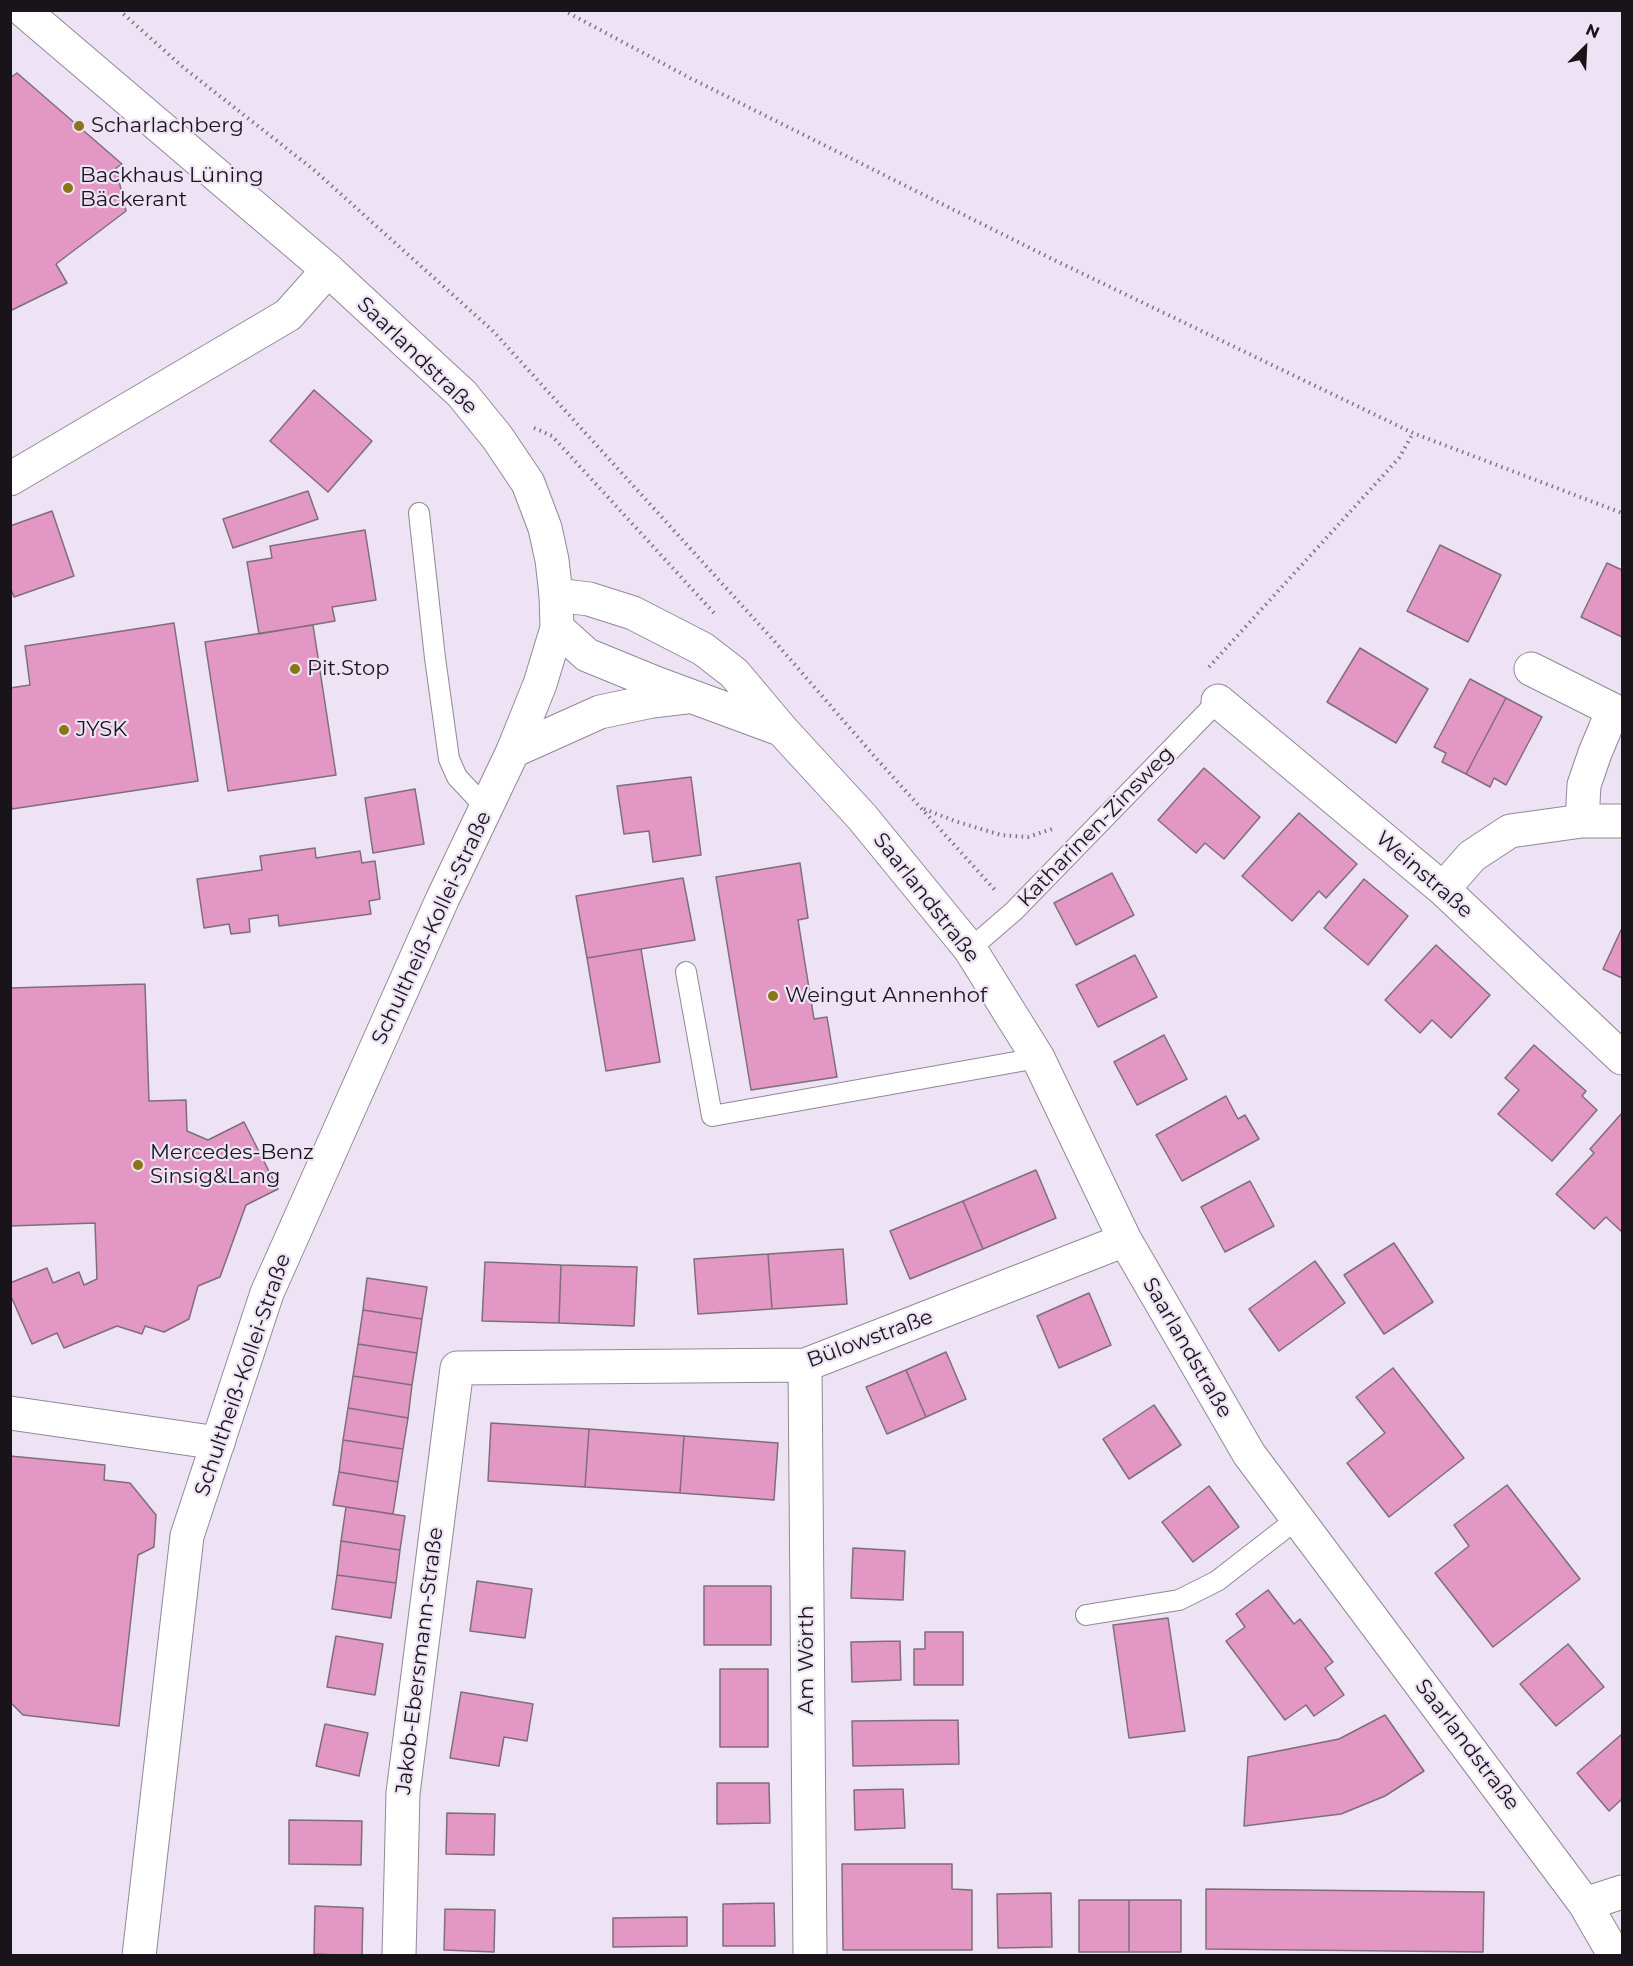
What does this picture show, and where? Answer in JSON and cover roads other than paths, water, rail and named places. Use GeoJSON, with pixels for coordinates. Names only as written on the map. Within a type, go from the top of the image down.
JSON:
{"type":"FeatureCollection","features":[{"type":"Feature","properties":{"kind":"street","name":"Saarlandstraße"},"geometry":{"type":"LineString","coordinates":[[23,10],[327,270],[462,394],[497,437],[528,483],[545,528],[556,595],[589,599],[633,614],[703,649],[734,673],[862,818],[970,949],[1038,1058],[1125,1240],[1248,1454],[1586,1904],[1615,1956]]}},
{"type":"Feature","properties":{"kind":"street"},"geometry":{"type":"LineString","coordinates":[[10,479],[288,315],[327,270]]}},
{"type":"Feature","properties":{"kind":"street","name":"Schultheiß-Kollei-Straße"},"geometry":{"type":"LineString","coordinates":[[139,1956],[187,1536],[267,1293],[442,900],[513,751],[540,684],[557,628],[556,595]]}},
{"type":"Feature","properties":{"kind":"street","name":"Saarlandstraße"},"geometry":{"type":"LineString","coordinates":[[557,628],[586,655],[782,730]]}},
{"type":"Feature","properties":{"kind":"street"},"geometry":{"type":"LineString","coordinates":[[1531,669],[1613,710],[1594,753],[1584,785],[1582,820]]}},
{"type":"Feature","properties":{"kind":"street","name":"Saarlandstraße"},"geometry":{"type":"LineString","coordinates":[[513,751],[600,712],[663,699],[691,697]]}},
{"type":"Feature","properties":{"kind":"street","name":"Weinstraße"},"geometry":{"type":"LineString","coordinates":[[1218,700],[1443,890],[1623,1058]]}},
{"type":"Feature","properties":{"kind":"street"},"geometry":{"type":"LineString","coordinates":[[1443,890],[1472,856],[1510,831],[1582,820],[1623,821]]}},
{"type":"Feature","properties":{"kind":"street","name":"Bülowstraße"},"geometry":{"type":"LineString","coordinates":[[457,1368],[805,1365],[1125,1240]]}},
{"type":"Feature","properties":{"kind":"street","name":"Am Wörth"},"geometry":{"type":"LineString","coordinates":[[805,1365],[810,1956]]}},
{"type":"Feature","properties":{"kind":"street","name":"Jakob-Ebersmann-Straße"},"geometry":{"type":"LineString","coordinates":[[399,1956],[403,1793],[457,1368]]}},
{"type":"Feature","properties":{"kind":"street"},"geometry":{"type":"LineString","coordinates":[[10,1413],[218,1443]]}},
{"type":"Feature","properties":{"kind":"street"},"geometry":{"type":"LineString","coordinates":[[1586,1904],[1623,1892]]}},
{"type":"Feature","properties":{"kind":"lane"},"geometry":{"type":"LineString","coordinates":[[418,513],[449,759],[457,777],[486,808]]}},
{"type":"Feature","properties":{"kind":"lane","name":"Katharinen-Zinsweg"},"geometry":{"type":"LineString","coordinates":[[970,949],[1014,911],[1218,700]]}},
{"type":"Feature","properties":{"kind":"lane"},"geometry":{"type":"LineString","coordinates":[[686,972],[712,1116],[1038,1058]]}},
{"type":"Feature","properties":{"kind":"lane"},"geometry":{"type":"LineString","coordinates":[[1086,1615],[1179,1600],[1217,1581],[1297,1519]]}},
{"type":"Feature","properties":{"kind":"place","name":"Scharlachberg"},"geometry":{"type":"Point","coordinates":[79,126]}},
{"type":"Feature","properties":{"kind":"place","name":"Backhaus Lüning Bäckerant"},"geometry":{"type":"Point","coordinates":[68,188]}},
{"type":"Feature","properties":{"kind":"place","name":"Pit.Stop"},"geometry":{"type":"Point","coordinates":[295,669]}},
{"type":"Feature","properties":{"kind":"place","name":"JYSK"},"geometry":{"type":"Point","coordinates":[64,730]}},
{"type":"Feature","properties":{"kind":"place","name":"Weingut Annenhof"},"geometry":{"type":"Point","coordinates":[773,996]}},
{"type":"Feature","properties":{"kind":"place","name":"Mercedes-Benz Sinsig&Lang"},"geometry":{"type":"Point","coordinates":[138,1165]}}]}
